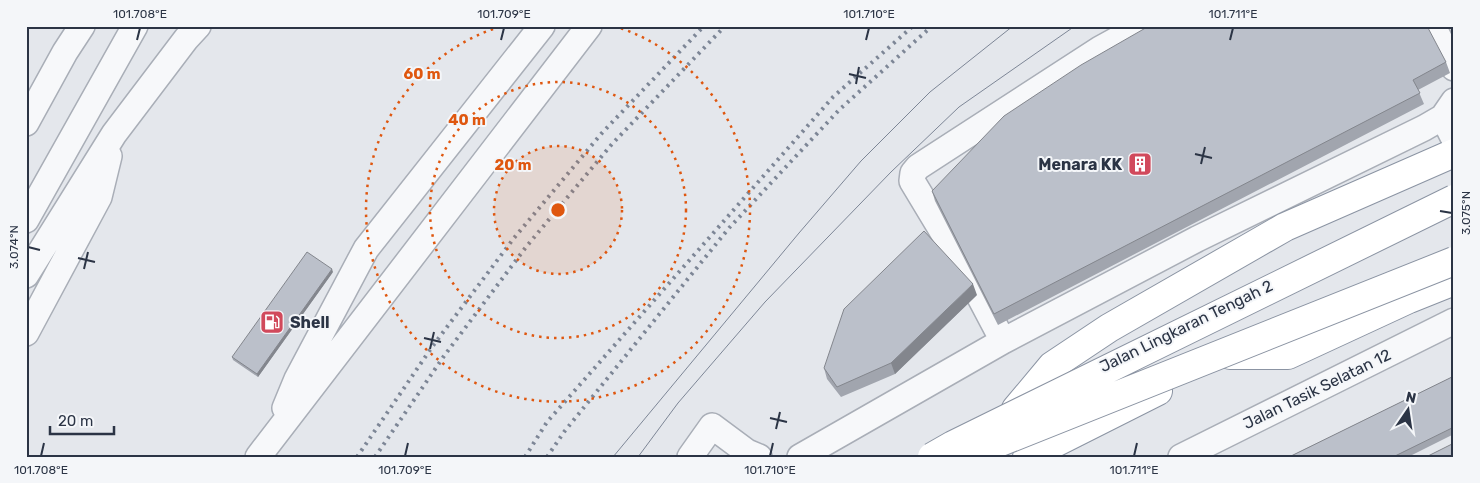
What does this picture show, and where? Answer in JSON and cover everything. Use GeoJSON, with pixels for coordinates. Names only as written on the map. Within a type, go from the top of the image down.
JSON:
{"type":"FeatureCollection","features":[{"type":"Feature","properties":{"kind":"highway"},"geometry":{"type":"LineString","coordinates":[[1016,409],[1052,366],[1118,323],[1285,227],[1454,154]]}},
{"type":"Feature","properties":{"kind":"highway"},"geometry":{"type":"LineString","coordinates":[[932,457],[953,444],[1454,198]]}},
{"type":"Feature","properties":{"kind":"highway","name":"Jalan Lingkaran Tengah 2"},"geometry":{"type":"LineString","coordinates":[[920,457],[1268,285],[1454,198]]}},
{"type":"Feature","properties":{"kind":"highway"},"geometry":{"type":"LineString","coordinates":[[1027,457],[1230,355],[1454,253]]}},
{"type":"Feature","properties":{"kind":"highway"},"geometry":{"type":"LineString","coordinates":[[964,457],[1454,261]]}},
{"type":"Feature","properties":{"kind":"highway"},"geometry":{"type":"LineString","coordinates":[[1230,355],[1288,355],[1409,299],[1454,281]]}},
{"type":"Feature","properties":{"kind":"street"},"geometry":{"type":"LineString","coordinates":[[26,123],[65,52],[82,26]]}},
{"type":"Feature","properties":{"kind":"street"},"geometry":{"type":"LineString","coordinates":[[26,220],[135,26]]}},
{"type":"Feature","properties":{"kind":"street"},"geometry":{"type":"LineString","coordinates":[[26,275],[114,134],[198,26]]}},
{"type":"Feature","properties":{"kind":"street"},"geometry":{"type":"LineString","coordinates":[[273,436],[297,379],[366,248],[542,26]]}},
{"type":"Feature","properties":{"kind":"street"},"geometry":{"type":"LineString","coordinates":[[258,457],[589,26]]}},
{"type":"Feature","properties":{"kind":"street"},"geometry":{"type":"LineString","coordinates":[[1003,341],[964,269],[912,181],[913,173],[918,167],[1100,49],[1142,26]]}},
{"type":"Feature","properties":{"kind":"street"},"geometry":{"type":"LineString","coordinates":[[1433,26],[1454,68]]}},
{"type":"Feature","properties":{"kind":"street"},"geometry":{"type":"LineString","coordinates":[[800,457],[1003,341],[1197,239],[1424,128],[1448,109],[1454,139]]}},
{"type":"Feature","properties":{"kind":"street"},"geometry":{"type":"LineString","coordinates":[[26,333],[98,197],[114,134]]}},
{"type":"Feature","properties":{"kind":"street","name":"Jalan Tasik Selatan 12"},"geometry":{"type":"LineString","coordinates":[[1191,455],[1454,321]]}},
{"type":"Feature","properties":{"kind":"street"},"geometry":{"type":"LineString","coordinates":[[690,457],[712,426],[746,452],[759,457]]}},
{"type":"Feature","properties":{"kind":"building","name":"Menara KK"},"geometry":{"type":"Polygon","coordinates":[[[1149,26],[1427,26],[1446,62],[1413,80],[1420,93],[994,314],[932,191],[1004,116],[1081,65],[1149,26]]]}},
{"type":"Feature","properties":{"kind":"building"},"geometry":{"type":"Polygon","coordinates":[[[924,231],[973,284],[891,363],[837,387],[824,368],[844,309],[924,231]]]}},
{"type":"Feature","properties":{"kind":"building"},"geometry":{"type":"Polygon","coordinates":[[[307,252],[332,269],[257,374],[232,357],[307,252]]]}},
{"type":"Feature","properties":{"kind":"building"},"geometry":{"type":"Polygon","coordinates":[[[1454,376],[1454,427],[1393,457],[1289,457],[1454,376]]]}},
{"type":"Feature","properties":{"kind":"building"},"geometry":{"type":"Polygon","coordinates":[[[1454,443],[1454,457],[1426,457],[1454,443]]]}},
{"type":"Feature","properties":{"kind":"tram line"},"geometry":{"type":"LineString","coordinates":[[613,457],[861,161],[930,92],[1013,26]]}},
{"type":"Feature","properties":{"kind":"tram line"},"geometry":{"type":"LineString","coordinates":[[638,457],[678,403],[765,302],[891,172],[959,107],[1075,26]]}},
{"type":"Feature","properties":{"kind":"railway"},"geometry":{"type":"LineString","coordinates":[[357,457],[432,347],[514,238],[601,134],[704,26]]}},
{"type":"Feature","properties":{"kind":"railway"},"geometry":{"type":"LineString","coordinates":[[375,457],[444,356],[526,247],[612,144],[725,26]]}},
{"type":"Feature","properties":{"kind":"railway"},"geometry":{"type":"LineString","coordinates":[[525,457],[547,422],[833,97],[913,26]]}},
{"type":"Feature","properties":{"kind":"railway"},"geometry":{"type":"LineString","coordinates":[[547,457],[564,432],[729,228],[839,110],[932,26]]}},
{"type":"Feature","properties":{"kind":"place","name":"Menara KK"},"geometry":{"type":"Point","coordinates":[1140,164]}},
{"type":"Feature","properties":{"kind":"place","name":"Shell"},"geometry":{"type":"Point","coordinates":[272,322]}}]}
